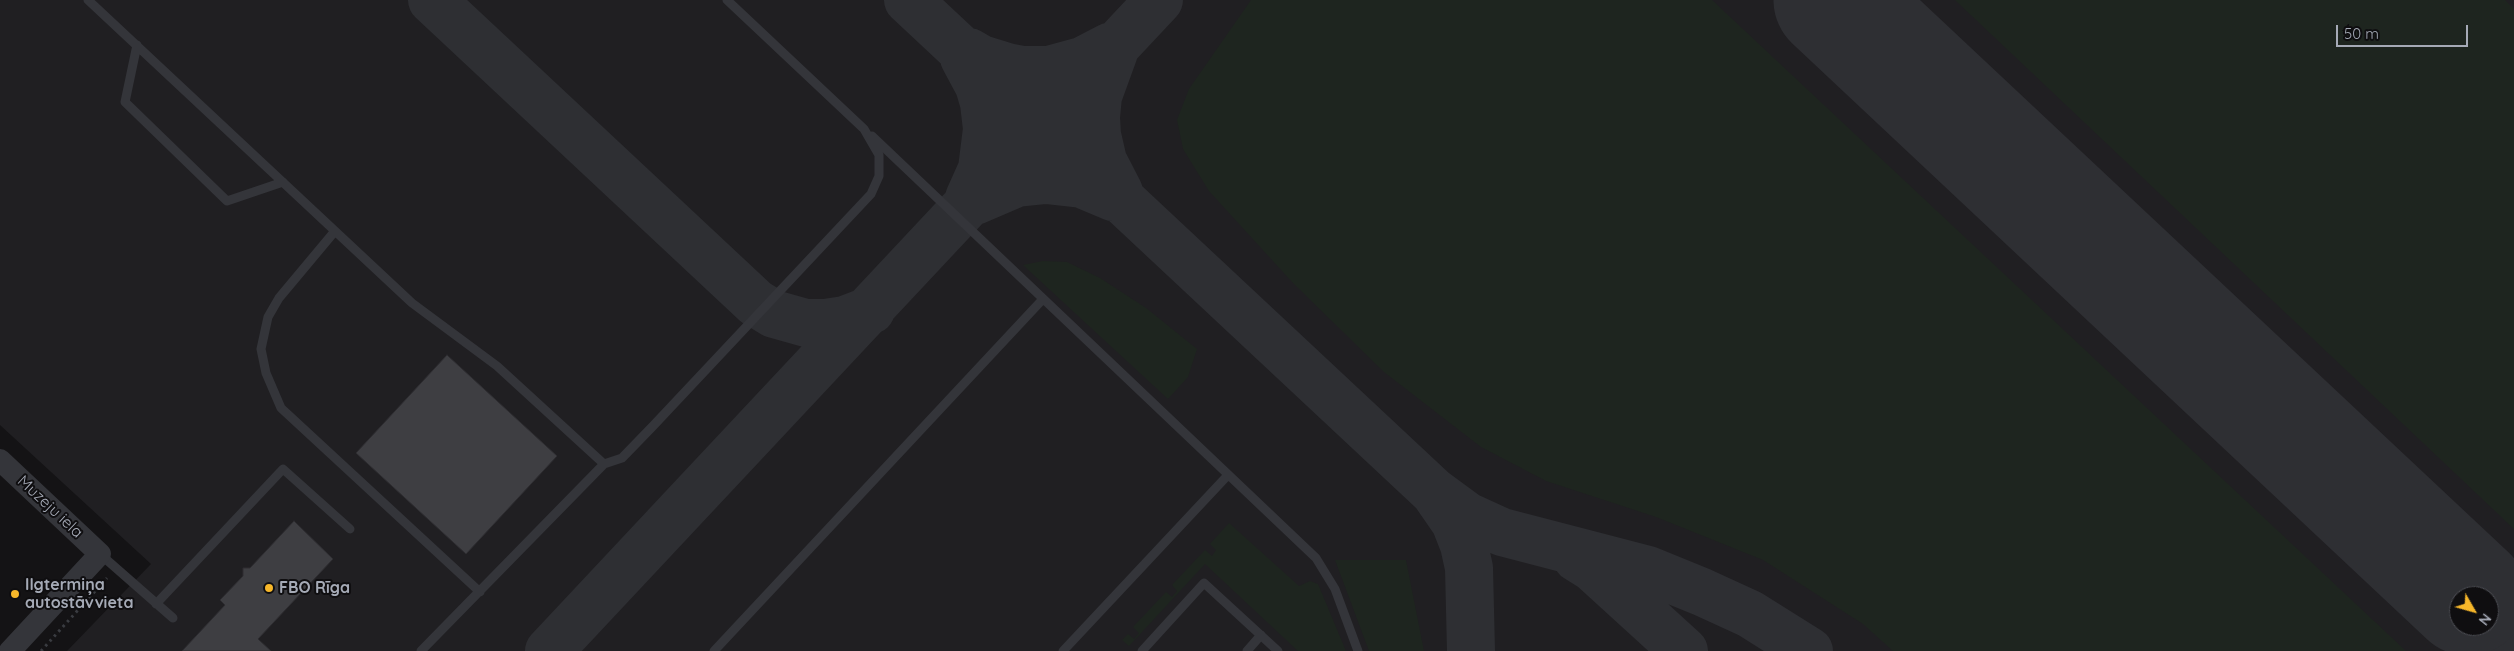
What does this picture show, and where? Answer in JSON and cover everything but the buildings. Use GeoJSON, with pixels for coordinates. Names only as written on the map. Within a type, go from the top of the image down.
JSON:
{"type":"FeatureCollection","features":[{"type":"Feature","properties":{"kind":"street","name":"Muzeju iela"},"geometry":{"type":"LineString","coordinates":[[0,460],[108,561]]}},
{"type":"Feature","properties":{"kind":"street"},"geometry":{"type":"LineString","coordinates":[[10,651],[108,561]]}},
{"type":"Feature","properties":{"kind":"lane"},"geometry":{"type":"LineString","coordinates":[[88,0],[412,303],[497,366],[604,464]]}},
{"type":"Feature","properties":{"kind":"lane"},"geometry":{"type":"LineString","coordinates":[[727,0],[1316,558],[1335,589],[1358,651]]}},
{"type":"Feature","properties":{"kind":"lane"},"geometry":{"type":"LineString","coordinates":[[137,44],[125,102],[228,201],[283,182]]}},
{"type":"Feature","properties":{"kind":"lane"},"geometry":{"type":"LineString","coordinates":[[425,650],[604,464],[622,458],[647,433],[871,194],[878,176],[879,154],[864,129]]}},
{"type":"Feature","properties":{"kind":"lane"},"geometry":{"type":"LineString","coordinates":[[335,231],[279,298],[268,317],[261,349],[266,373],[281,408],[480,592]]}},
{"type":"Feature","properties":{"kind":"lane"},"geometry":{"type":"LineString","coordinates":[[714,651],[1043,299]]}},
{"type":"Feature","properties":{"kind":"lane"},"geometry":{"type":"LineString","coordinates":[[156,604],[282,469],[350,529]]}},
{"type":"Feature","properties":{"kind":"lane"},"geometry":{"type":"LineString","coordinates":[[1063,651],[1228,475]]}},
{"type":"Feature","properties":{"kind":"lane"},"geometry":{"type":"LineString","coordinates":[[108,561],[173,618]]}},
{"type":"Feature","properties":{"kind":"lane"},"geometry":{"type":"LineString","coordinates":[[1142,651],[1204,583],[1278,651]]}},
{"type":"Feature","properties":{"kind":"lane"},"geometry":{"type":"LineString","coordinates":[[1247,651],[1261,635]]}},
{"type":"Feature","properties":{"kind":"path"},"geometry":{"type":"LineString","coordinates":[[42,651],[108,561]]}},
{"type":"Feature","properties":{"kind":"shaded area"},"geometry":{"type":"Polygon","coordinates":[[[0,0],[2514,0],[2514,651],[67,651],[151,564],[0,425],[0,0]]]}},
{"type":"Feature","properties":{"kind":"shaded area"},"geometry":{"type":"Polygon","coordinates":[[[1251,0],[1712,0],[2406,651],[1893,651],[1863,624],[1763,560],[1656,517],[1546,481],[1481,447],[1384,372],[1293,283],[1209,191],[1183,149],[1177,120],[1189,89],[1251,0]]]}},
{"type":"Feature","properties":{"kind":"shaded area"},"geometry":{"type":"Polygon","coordinates":[[[1955,0],[2505,0],[2514,9],[2514,529],[1955,0]]]}},
{"type":"Feature","properties":{"kind":"shaded area"},"geometry":{"type":"Polygon","coordinates":[[[1043,261],[1067,262],[1100,278],[1146,308],[1197,349],[1188,377],[1168,399],[1023,265],[1043,261]]]}},
{"type":"Feature","properties":{"kind":"shaded area"},"geometry":{"type":"Polygon","coordinates":[[[1229,523],[1299,586],[1310,581],[1318,584],[1346,651],[1298,651],[1205,564],[1129,646],[1122,640],[1128,634],[1134,639],[1139,633],[1133,627],[1166,592],[1172,597],[1177,591],[1172,585],[1205,550],[1212,556],[1216,550],[1210,544],[1229,523]]]}},
{"type":"Feature","properties":{"kind":"shaded area"},"geometry":{"type":"Polygon","coordinates":[[[1335,560],[1406,560],[1424,651],[1369,651],[1335,560]]]}},
{"type":"Feature","properties":{"kind":"taxiway"},"geometry":{"type":"LineString","coordinates":[[432,0],[756,303],[774,314],[806,323],[845,320],[871,310]]}},
{"type":"Feature","properties":{"kind":"taxiway"},"geometry":{"type":"LineString","coordinates":[[908,0],[1433,491],[1467,516],[1502,532],[1648,570],[1750,614],[1809,651]]}},
{"type":"Feature","properties":{"kind":"taxiway"},"geometry":{"type":"LineString","coordinates":[[549,651],[1159,0]]}},
{"type":"Feature","properties":{"kind":"taxiway"},"geometry":{"type":"LineString","coordinates":[[969,52],[981,59],[1007,67],[1023,70],[1049,70],[1082,61],[1109,47]]}},
{"type":"Feature","properties":{"kind":"taxiway"},"geometry":{"type":"LineString","coordinates":[[1114,52],[1098,96],[1096,117],[1097,135],[1103,161],[1119,192]]}},
{"type":"Feature","properties":{"kind":"taxiway"},"geometry":{"type":"LineString","coordinates":[[964,58],[979,86],[984,103],[987,129],[982,169],[969,198]]}},
{"type":"Feature","properties":{"kind":"taxiway"},"geometry":{"type":"LineString","coordinates":[[975,201],[1017,183],[1046,180],[1082,184],[1113,197]]}},
{"type":"Feature","properties":{"kind":"taxiway"},"geometry":{"type":"LineString","coordinates":[[1435,493],[1455,522],[1464,545],[1469,568],[1471,651]]}},
{"type":"Feature","properties":{"kind":"taxiway"},"geometry":{"type":"LineString","coordinates":[[1577,558],[1593,568],[1684,651]]}},
{"type":"Feature","properties":{"kind":"taxiway"},"geometry":{"type":"LineString","coordinates":[[2499,626],[2514,642]]}},
{"type":"Feature","properties":{"kind":"runway"},"geometry":{"type":"LineString","coordinates":[[1833,0],[2457,586]]}},
{"type":"Feature","properties":{"kind":"place","name":"FBO Rīga"},"geometry":{"type":"Point","coordinates":[269,588]}},
{"type":"Feature","properties":{"kind":"place","name":"Ilgtermiņa autostāvvieta"},"geometry":{"type":"Point","coordinates":[15,594]}}]}
